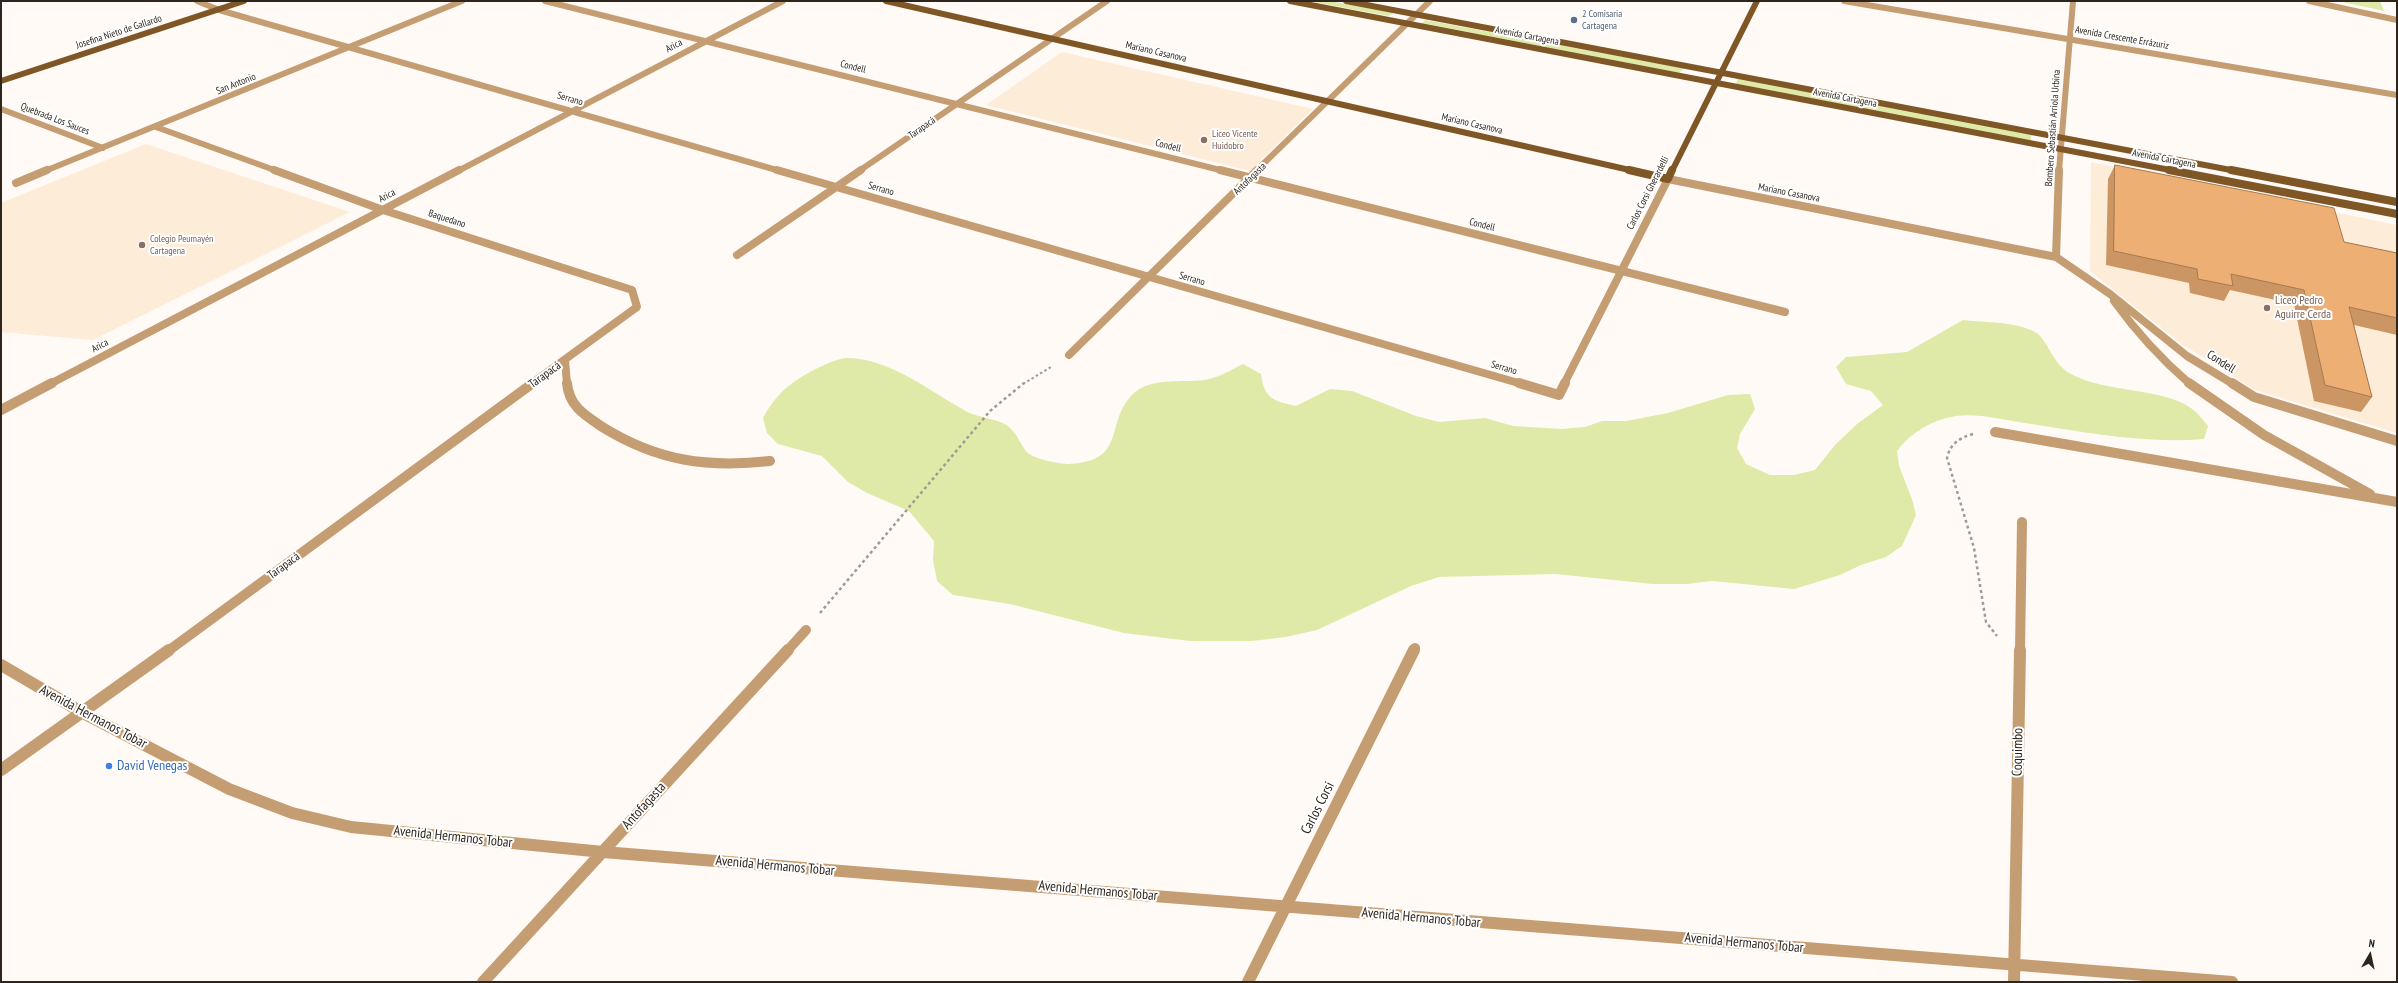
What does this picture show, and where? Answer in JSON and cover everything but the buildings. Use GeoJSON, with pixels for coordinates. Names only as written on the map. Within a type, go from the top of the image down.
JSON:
{"type":"FeatureCollection","features":[{"type":"Feature","properties":{"kind":"main road","name":"Josefina Nieto de Gallardo"},"geometry":{"type":"LineString","coordinates":[[1,81],[244,1]]}},
{"type":"Feature","properties":{"kind":"main road","name":"Mariano Casanova"},"geometry":{"type":"LineString","coordinates":[[886,1],[1668,179]]}},
{"type":"Feature","properties":{"kind":"main road","name":"Avenida Cartagena"},"geometry":{"type":"LineString","coordinates":[[1290,1],[2397,214]]}},
{"type":"Feature","properties":{"kind":"main road","name":"Avenida Cartagena"},"geometry":{"type":"LineString","coordinates":[[1346,1],[2397,202]]}},
{"type":"Feature","properties":{"kind":"main road","name":"Carlos Corsi Gherardelli"},"geometry":{"type":"LineString","coordinates":[[1668,179],[1757,1]]}},
{"type":"Feature","properties":{"kind":"street","name":"Serrano"},"geometry":{"type":"LineString","coordinates":[[197,1],[219,10],[350,48],[1560,396]]}},
{"type":"Feature","properties":{"kind":"street","name":"San Antonio"},"geometry":{"type":"LineString","coordinates":[[16,183],[462,1]]}},
{"type":"Feature","properties":{"kind":"street","name":"Condell"},"geometry":{"type":"LineString","coordinates":[[544,1],[1785,312]]}},
{"type":"Feature","properties":{"kind":"street","name":"Arica"},"geometry":{"type":"LineString","coordinates":[[1,410],[783,1]]}},
{"type":"Feature","properties":{"kind":"street","name":"Tarapacá"},"geometry":{"type":"LineString","coordinates":[[737,255],[1107,1]]}},
{"type":"Feature","properties":{"kind":"street","name":"Antofagasta"},"geometry":{"type":"LineString","coordinates":[[1069,355],[1150,278],[1430,1]]}},
{"type":"Feature","properties":{"kind":"street","name":"Avenida Crescente Errázuriz"},"geometry":{"type":"LineString","coordinates":[[1844,1],[2397,94]]}},
{"type":"Feature","properties":{"kind":"street","name":"Bombero Sebastián Arriola Urbina"},"geometry":{"type":"LineString","coordinates":[[2056,257],[2060,149],[2073,1]]}},
{"type":"Feature","properties":{"kind":"street"},"geometry":{"type":"LineString","coordinates":[[2309,1],[2397,20]]}},
{"type":"Feature","properties":{"kind":"street","name":"Quebrada Los Sauces"},"geometry":{"type":"LineString","coordinates":[[1,109],[103,148]]}},
{"type":"Feature","properties":{"kind":"street","name":"Baquedano"},"geometry":{"type":"LineString","coordinates":[[156,127],[383,210],[632,290],[637,307],[565,360]]}},
{"type":"Feature","properties":{"kind":"street","name":"Mariano Casanova"},"geometry":{"type":"LineString","coordinates":[[1668,179],[2056,257]]}},
{"type":"Feature","properties":{"kind":"street","name":"Carlos Corsi Gherardelli"},"geometry":{"type":"LineString","coordinates":[[1560,396],[1668,179]]}},
{"type":"Feature","properties":{"kind":"street","name":"Condell"},"geometry":{"type":"LineString","coordinates":[[2056,257],[2110,294],[2187,356],[2254,397],[2397,441]]}},
{"type":"Feature","properties":{"kind":"street"},"geometry":{"type":"LineString","coordinates":[[2110,294],[2137,333],[2194,386],[2254,428],[2376,498]]}},
{"type":"Feature","properties":{"kind":"street","name":"Tarapacá"},"geometry":{"type":"LineString","coordinates":[[1,770],[83,713],[565,360]]}},
{"type":"Feature","properties":{"kind":"street"},"geometry":{"type":"LineString","coordinates":[[565,360],[567,384],[572,402],[593,421],[632,444],[649,452],[685,460],[742,464],[770,461]]}},
{"type":"Feature","properties":{"kind":"street"},"geometry":{"type":"LineString","coordinates":[[1995,432],[2397,502]]}},
{"type":"Feature","properties":{"kind":"street","name":"Coquimbo"},"geometry":{"type":"LineString","coordinates":[[2014,982],[2022,522]]}},
{"type":"Feature","properties":{"kind":"street","name":"Antofagasta"},"geometry":{"type":"LineString","coordinates":[[483,982],[806,630]]}},
{"type":"Feature","properties":{"kind":"street","name":"Carlos Corsi"},"geometry":{"type":"LineString","coordinates":[[1248,982],[1415,648]]}},
{"type":"Feature","properties":{"kind":"street","name":"Avenida Hermanos Tobar"},"geometry":{"type":"LineString","coordinates":[[1,665],[83,713],[229,789],[292,813],[351,827],[603,852],[2232,982]]}},
{"type":"Feature","properties":{"kind":"path"},"geometry":{"type":"LineString","coordinates":[[806,630],[990,411],[1020,386],[1069,355]]}},
{"type":"Feature","properties":{"kind":"path"},"geometry":{"type":"LineString","coordinates":[[1995,432],[1981,433],[1959,439],[1948,451],[1947,458],[1974,548],[1986,622],[2019,664]]}},
{"type":"Feature","properties":{"kind":"shaded area","name":"Liceo Vicente Huidobro"},"geometry":{"type":"Polygon","coordinates":[[[1062,52],[1313,109],[1250,171],[986,105],[1062,52]]]}},
{"type":"Feature","properties":{"kind":"shaded area","name":"Colegio Peumayén Cartagena"},"geometry":{"type":"Polygon","coordinates":[[[146,144],[350,212],[93,340],[1,332],[1,203],[146,144]]]}},
{"type":"Feature","properties":{"kind":"shaded area","name":"Liceo Pedro Aguirre Cerda"},"geometry":{"type":"Polygon","coordinates":[[[2091,162],[2397,225],[2397,433],[2255,390],[2183,345],[2090,271],[2091,162]]]}},
{"type":"Feature","properties":{"kind":"green space"},"geometry":{"type":"Polygon","coordinates":[[[1308,1],[1330,1],[1394,13],[1388,16],[1308,1]]]}},
{"type":"Feature","properties":{"kind":"green space"},"geometry":{"type":"Polygon","coordinates":[[[2338,1],[2380,1],[2384,11],[2338,1]]]}},
{"type":"Feature","properties":{"kind":"green space"},"geometry":{"type":"Polygon","coordinates":[[[1425,20],[1684,68],[1679,73],[1422,23],[1425,20]]]}},
{"type":"Feature","properties":{"kind":"green space"},"geometry":{"type":"Polygon","coordinates":[[[1738,78],[2035,135],[2031,136],[2031,141],[1736,84],[1738,78]]]}},
{"type":"Feature","properties":{"kind":"green space"},"geometry":{"type":"Polygon","coordinates":[[[1963,320],[2009,324],[2027,328],[2039,335],[2058,363],[2069,373],[2084,380],[2154,394],[2185,404],[2196,412],[2208,426],[2204,439],[2137,439],[1982,416],[1956,416],[1939,420],[1923,428],[1909,438],[1897,451],[1899,466],[1912,499],[1916,515],[1902,546],[1886,557],[1861,565],[1840,575],[1794,589],[1712,581],[1686,584],[1653,584],[1555,574],[1439,577],[1411,586],[1317,630],[1286,637],[1252,641],[1190,641],[1124,633],[1010,604],[953,595],[937,581],[933,560],[934,541],[909,511],[867,493],[848,482],[822,456],[778,444],[767,433],[763,418],[772,403],[783,391],[810,372],[837,360],[846,358],[861,359],[877,363],[908,376],[969,413],[1005,424],[1014,433],[1029,454],[1040,459],[1069,464],[1088,461],[1100,456],[1108,448],[1119,416],[1125,404],[1134,393],[1141,388],[1158,383],[1195,381],[1214,378],[1243,364],[1261,374],[1262,382],[1271,398],[1282,402],[1296,406],[1330,389],[1352,391],[1416,416],[1439,422],[1485,418],[1513,426],[1561,429],[1585,427],[1602,421],[1626,421],[1668,413],[1728,395],[1750,394],[1755,409],[1740,434],[1737,448],[1746,464],[1770,475],[1794,475],[1815,470],[1835,445],[1857,424],[1883,405],[1871,391],[1846,384],[1836,367],[1846,357],[1907,352],[1963,320]]]}},
{"type":"Feature","properties":{"kind":"place","name":"2 Comisaria Cartagena"},"geometry":{"type":"Point","coordinates":[1574,20]}},
{"type":"Feature","properties":{"kind":"place","name":"Liceo Vicente Huidobro"},"geometry":{"type":"Point","coordinates":[1204,140]}},
{"type":"Feature","properties":{"kind":"place","name":"Colegio Peumayén Cartagena"},"geometry":{"type":"Point","coordinates":[142,245]}},
{"type":"Feature","properties":{"kind":"place","name":"Liceo Pedro Aguirre Cerda"},"geometry":{"type":"Point","coordinates":[2267,308]}},
{"type":"Feature","properties":{"kind":"place","name":"David Venegas"},"geometry":{"type":"Point","coordinates":[109,766]}}]}
